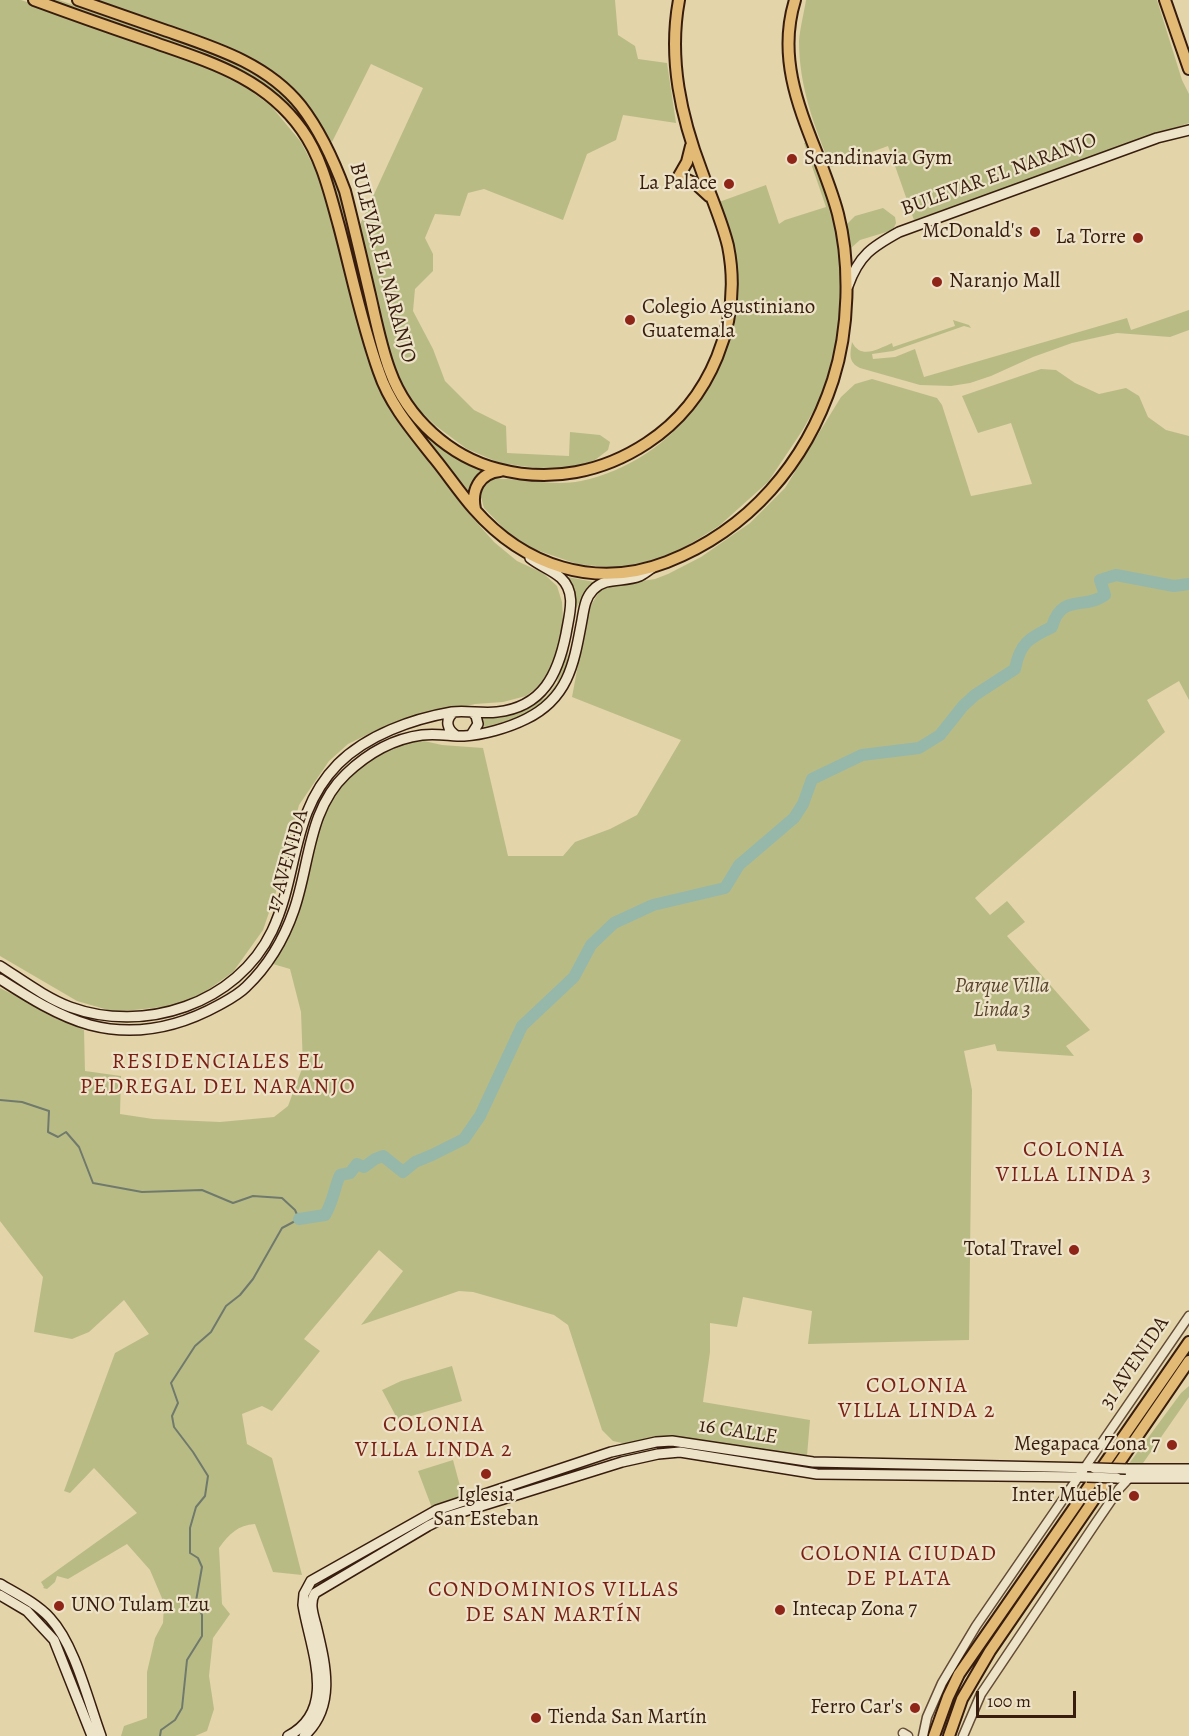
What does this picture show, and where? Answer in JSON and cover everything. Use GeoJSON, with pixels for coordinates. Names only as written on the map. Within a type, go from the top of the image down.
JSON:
{"type":"FeatureCollection","features":[{"type":"Feature","properties":{"kind":"main road","name":"BULEVAR EL NARANJO"},"geometry":{"type":"LineString","coordinates":[[34,0],[225,68],[264,90],[297,123],[318,157],[330,192],[376,363],[397,410],[475,510],[492,527],[524,552],[561,569],[607,575],[652,568],[697,549],[738,522],[775,486],[793,464],[809,435],[833,379],[843,326],[846,290],[838,217],[794,91],[789,50],[791,14],[795,0]]}},
{"type":"Feature","properties":{"kind":"main road","name":"BULEVAR EL NARANJO"},"geometry":{"type":"LineString","coordinates":[[78,0],[216,47],[263,72],[300,105],[333,158],[345,191],[384,352],[400,392],[421,422],[443,442],[470,459],[503,471],[538,476],[568,475],[596,468],[636,450],[657,436],[691,403],[712,367],[725,335],[730,313],[731,278],[728,249],[681,110],[675,38],[679,0]]}},
{"type":"Feature","properties":{"kind":"main road"},"geometry":{"type":"LineString","coordinates":[[1166,0],[1189,69]]}},
{"type":"Feature","properties":{"kind":"main road","name":"BULEVAR EL NARANJO"},"geometry":{"type":"LineString","coordinates":[[846,290],[855,267],[866,254],[878,243],[899,232],[1157,138],[1189,130]]}},
{"type":"Feature","properties":{"kind":"main road"},"geometry":{"type":"LineString","coordinates":[[691,143],[687,162],[679,176],[696,184],[712,199]]}},
{"type":"Feature","properties":{"kind":"main road"},"geometry":{"type":"LineString","coordinates":[[475,510],[474,491],[479,482],[486,475],[495,471],[503,471]]}},
{"type":"Feature","properties":{"kind":"main road","name":"17 AVENIDA"},"geometry":{"type":"LineString","coordinates":[[0,966],[68,1006],[106,1016],[151,1016],[193,1005],[229,983],[243,971],[272,931],[287,891],[292,859],[306,812],[325,780],[351,752],[390,730],[454,712],[499,712],[524,704],[548,686],[562,655],[571,606],[568,588],[561,578],[532,560],[524,552]]}},
{"type":"Feature","properties":{"kind":"main road","name":"17 AVENIDA"},"geometry":{"type":"LineString","coordinates":[[0,979],[60,1014],[92,1026],[131,1030],[155,1029],[181,1024],[209,1011],[245,988],[276,951],[295,908],[311,839],[320,813],[335,786],[361,761],[391,743],[424,734],[457,736],[498,729],[526,719],[549,704],[565,685],[572,668],[586,602],[591,591],[600,584],[641,576],[652,568]]}},
{"type":"Feature","properties":{"kind":"main road"},"geometry":{"type":"LineString","coordinates":[[454,712],[448,723],[450,731],[457,736]]}},
{"type":"Feature","properties":{"kind":"main road"},"geometry":{"type":"LineString","coordinates":[[471,735],[478,724],[472,712]]}},
{"type":"Feature","properties":{"kind":"main road"},"geometry":{"type":"LineString","coordinates":[[925,1734],[959,1674],[1189,1342]]}},
{"type":"Feature","properties":{"kind":"main road"},"geometry":{"type":"LineString","coordinates":[[949,1736],[962,1699],[990,1652],[1189,1360]]}},
{"type":"Feature","properties":{"kind":"main road"},"geometry":{"type":"LineString","coordinates":[[1166,1395],[1180,1382],[1189,1378]]}},
{"type":"Feature","properties":{"kind":"main road","name":"16 CALLE"},"geometry":{"type":"LineString","coordinates":[[288,1736],[302,1726],[310,1715],[316,1703],[319,1683],[303,1605],[304,1594],[311,1581],[437,1510],[611,1452],[656,1442],[672,1441],[813,1462],[1087,1473],[1117,1478],[1128,1473]]}},
{"type":"Feature","properties":{"kind":"main road","name":"16 CALLE"},"geometry":{"type":"LineString","coordinates":[[304,1736],[321,1713],[326,1687],[325,1668],[311,1603],[315,1593],[446,1517],[574,1476],[657,1454],[680,1452],[817,1474],[1189,1471]]}},
{"type":"Feature","properties":{"kind":"main road"},"geometry":{"type":"LineString","coordinates":[[0,1584],[39,1608],[60,1631],[72,1653],[101,1736]]}},
{"type":"Feature","properties":{"kind":"main road"},"geometry":{"type":"LineString","coordinates":[[0,1595],[27,1611],[54,1640],[92,1736]]}},
{"type":"Feature","properties":{"kind":"street","name":"31 AVENIDA"},"geometry":{"type":"LineString","coordinates":[[925,1734],[927,1717],[942,1683],[976,1626],[1038,1535],[1087,1473],[1189,1316]]}},
{"type":"Feature","properties":{"kind":"street"},"geometry":{"type":"LineString","coordinates":[[963,1736],[981,1694],[1128,1473]]}},
{"type":"Feature","properties":{"kind":"green space"},"geometry":{"type":"Polygon","coordinates":[[[0,0],[21,0],[187,56],[243,85],[271,106],[301,142],[320,179],[358,314],[366,356],[377,383],[419,449],[464,508],[494,542],[517,561],[543,573],[557,586],[562,602],[564,635],[560,659],[545,681],[526,696],[503,702],[475,704],[434,714],[416,715],[387,725],[348,744],[329,761],[299,805],[277,889],[263,930],[233,972],[202,994],[172,1006],[115,1012],[77,1001],[0,956],[0,0]]]}},
{"type":"Feature","properties":{"kind":"green space"},"geometry":{"type":"Polygon","coordinates":[[[48,0],[59,0],[233,60],[267,81],[293,106],[313,133],[328,163],[340,195],[365,302],[334,187],[318,147],[296,115],[270,89],[239,68],[48,0]]]}},
{"type":"Feature","properties":{"kind":"green space"},"geometry":{"type":"Polygon","coordinates":[[[92,0],[615,0],[618,35],[635,46],[638,59],[667,63],[676,123],[623,115],[616,140],[587,154],[563,220],[484,189],[468,193],[460,216],[435,214],[425,238],[433,254],[433,271],[415,289],[413,311],[433,349],[445,381],[474,410],[506,426],[507,453],[569,456],[570,432],[600,435],[610,442],[608,450],[595,460],[576,467],[536,468],[500,463],[467,449],[436,426],[411,402],[390,357],[358,229],[423,88],[371,64],[332,142],[317,121],[272,71],[229,47],[92,0]]]}},
{"type":"Feature","properties":{"kind":"green space"},"geometry":{"type":"Polygon","coordinates":[[[806,0],[1157,0],[1182,80],[1189,94],[1189,123],[914,220],[888,146],[831,167],[813,121],[802,74],[799,41],[806,0]]]}},
{"type":"Feature","properties":{"kind":"green space"},"geometry":{"type":"Polygon","coordinates":[[[810,141],[827,191],[841,249],[841,314],[838,345],[818,403],[768,482],[719,526],[662,558],[616,568],[577,564],[519,544],[484,508],[481,497],[483,487],[491,479],[570,483],[615,470],[646,454],[674,432],[697,406],[715,376],[729,343],[736,309],[735,255],[719,202],[766,185],[779,224],[826,207],[804,143],[810,141]]]}},
{"type":"Feature","properties":{"kind":"green space"},"geometry":{"type":"Polygon","coordinates":[[[883,208],[895,217],[896,223],[893,230],[860,240],[851,248],[847,224],[855,216],[883,208]]]}},
{"type":"Feature","properties":{"kind":"green space"},"geometry":{"type":"Polygon","coordinates":[[[1189,310],[1189,330],[1170,337],[1117,333],[1072,343],[991,376],[951,386],[920,385],[860,368],[853,363],[851,357],[852,342],[860,351],[870,352],[892,343],[893,347],[955,326],[953,320],[969,325],[971,328],[964,326],[893,351],[872,354],[873,359],[895,357],[915,349],[924,377],[1127,318],[1131,330],[1189,310]]]}},
{"type":"Feature","properties":{"kind":"green space","name":"Parque Villa Linda 3"},"geometry":{"type":"Polygon","coordinates":[[[1041,369],[1056,370],[1075,383],[1099,394],[1126,388],[1139,396],[1148,417],[1166,430],[1189,436],[1189,700],[1179,681],[1147,700],[1165,732],[975,898],[990,915],[1007,901],[1025,922],[1007,936],[1090,1030],[1066,1046],[1074,1056],[997,1051],[995,1044],[964,1051],[972,1090],[969,1340],[808,1344],[812,1311],[743,1297],[737,1327],[710,1323],[710,1352],[703,1402],[810,1420],[807,1456],[687,1438],[636,1446],[613,1441],[602,1430],[568,1325],[554,1315],[473,1292],[459,1291],[361,1325],[403,1271],[379,1250],[304,1339],[320,1351],[272,1411],[262,1406],[242,1414],[247,1444],[272,1458],[302,1575],[273,1572],[255,1524],[239,1528],[230,1535],[219,1548],[222,1604],[230,1614],[213,1638],[209,1676],[214,1709],[207,1731],[195,1736],[121,1736],[124,1726],[147,1718],[147,1672],[155,1638],[163,1623],[164,1603],[150,1570],[127,1544],[68,1579],[57,1576],[55,1582],[47,1589],[43,1588],[41,1582],[137,1513],[94,1468],[70,1493],[64,1491],[115,1353],[149,1334],[124,1300],[89,1332],[72,1339],[34,1332],[43,1277],[0,1221],[0,988],[84,1030],[85,1071],[121,1076],[120,1114],[153,1119],[220,1122],[274,1117],[288,1106],[303,1066],[301,1012],[290,969],[273,964],[289,934],[323,809],[345,778],[371,757],[402,743],[424,741],[442,745],[483,748],[508,856],[563,856],[575,842],[610,829],[637,815],[681,740],[572,697],[586,622],[591,605],[599,592],[609,586],[655,579],[668,574],[701,557],[750,523],[785,488],[841,397],[855,384],[872,379],[937,398],[942,405],[971,496],[1032,484],[1011,423],[978,433],[962,396],[1041,369]]]}},
{"type":"Feature","properties":{"kind":"green space"},"geometry":{"type":"Polygon","coordinates":[[[423,433],[452,455],[484,470],[477,477],[470,493],[423,433]]]}},
{"type":"Feature","properties":{"kind":"green space"},"geometry":{"type":"Polygon","coordinates":[[[568,577],[594,582],[576,609],[562,683],[557,692],[528,713],[483,727],[481,717],[499,718],[520,712],[546,697],[557,683],[573,608],[573,594],[568,577]]]}},
{"type":"Feature","properties":{"kind":"green space"},"geometry":{"type":"Polygon","coordinates":[[[452,1366],[462,1401],[398,1420],[382,1390],[401,1381],[452,1366]]]}},
{"type":"Feature","properties":{"kind":"green space"},"geometry":{"type":"Polygon","coordinates":[[[1189,1386],[1189,1397],[1141,1466],[1128,1465],[1181,1393],[1189,1386]]]}},
{"type":"Feature","properties":{"kind":"green space"},"geometry":{"type":"Polygon","coordinates":[[[453,1460],[463,1497],[432,1508],[418,1471],[453,1460]]]}},
{"type":"Feature","properties":{"kind":"waterway"},"geometry":{"type":"LineString","coordinates":[[299,1219],[325,1215],[340,1175],[350,1173],[357,1164],[364,1167],[383,1156],[403,1172],[415,1162],[464,1139],[480,1116],[522,1026],[574,977],[591,945],[614,923],[653,905],[725,888],[739,865],[794,818],[803,804],[812,779],[862,755],[919,748],[940,735],[975,695],[1015,669],[1023,647],[1032,638],[1052,627],[1061,610],[1067,606],[1090,602],[1105,595],[1100,580],[1116,575],[1174,586],[1189,584]]}},
{"type":"Feature","properties":{"kind":"waterway"},"geometry":{"type":"LineString","coordinates":[[0,1100],[22,1102],[49,1111],[48,1132],[58,1137],[66,1132],[79,1147],[93,1183],[142,1192],[202,1190],[233,1203],[253,1196],[282,1198],[295,1210],[299,1219],[282,1228],[253,1279],[240,1295],[226,1306],[211,1332],[195,1346],[171,1383],[178,1403],[172,1416],[174,1427],[208,1476],[205,1496],[196,1507],[190,1528],[190,1553],[198,1558],[202,1567],[196,1601],[202,1615],[202,1636],[187,1660],[182,1708],[175,1720],[161,1730],[160,1736]]}},
{"type":"Feature","properties":{"kind":"place","name":"Scandinavia Gym"},"geometry":{"type":"Point","coordinates":[792,159]}},
{"type":"Feature","properties":{"kind":"place","name":"La Palace"},"geometry":{"type":"Point","coordinates":[729,184]}},
{"type":"Feature","properties":{"kind":"place","name":"McDonald's"},"geometry":{"type":"Point","coordinates":[1035,232]}},
{"type":"Feature","properties":{"kind":"place","name":"La Torre"},"geometry":{"type":"Point","coordinates":[1138,238]}},
{"type":"Feature","properties":{"kind":"place","name":"Naranjo Mall"},"geometry":{"type":"Point","coordinates":[937,282]}},
{"type":"Feature","properties":{"kind":"place","name":"Colegio Agustiniano Guatemala"},"geometry":{"type":"Point","coordinates":[630,320]}},
{"type":"Feature","properties":{"kind":"place","name":"Total Travel"},"geometry":{"type":"Point","coordinates":[1074,1250]}},
{"type":"Feature","properties":{"kind":"place","name":"Megapaca Zona 7"},"geometry":{"type":"Point","coordinates":[1172,1445]}},
{"type":"Feature","properties":{"kind":"place","name":"Iglesia San Esteban"},"geometry":{"type":"Point","coordinates":[486,1474]}},
{"type":"Feature","properties":{"kind":"place","name":"Inter Mueble"},"geometry":{"type":"Point","coordinates":[1134,1496]}},
{"type":"Feature","properties":{"kind":"place","name":"UNO Tulam Tzu"},"geometry":{"type":"Point","coordinates":[59,1606]}},
{"type":"Feature","properties":{"kind":"place","name":"Intecap Zona 7"},"geometry":{"type":"Point","coordinates":[780,1610]}},
{"type":"Feature","properties":{"kind":"place","name":"Ferro Car's"},"geometry":{"type":"Point","coordinates":[915,1708]}},
{"type":"Feature","properties":{"kind":"place","name":"Tienda San Martín"},"geometry":{"type":"Point","coordinates":[536,1718]}},
{"type":"Feature","properties":{"kind":"district","name":"RESIDENCIALES EL PEDREGAL DEL NARANJO"},"geometry":{"type":"Point","coordinates":[218,1076]}},
{"type":"Feature","properties":{"kind":"district","name":"COLONIA VILLA LINDA 3"},"geometry":{"type":"Point","coordinates":[1074,1164]}},
{"type":"Feature","properties":{"kind":"district","name":"COLONIA VILLA LINDA 2"},"geometry":{"type":"Point","coordinates":[917,1400]}},
{"type":"Feature","properties":{"kind":"district","name":"COLONIA VILLA LINDA 2"},"geometry":{"type":"Point","coordinates":[434,1438]}},
{"type":"Feature","properties":{"kind":"district","name":"COLONIA CIUDAD DE PLATA"},"geometry":{"type":"Point","coordinates":[899,1568]}},
{"type":"Feature","properties":{"kind":"district","name":"CONDOMINIOS VILLAS DE SAN MARTÍN"},"geometry":{"type":"Point","coordinates":[554,1604]}}]}
